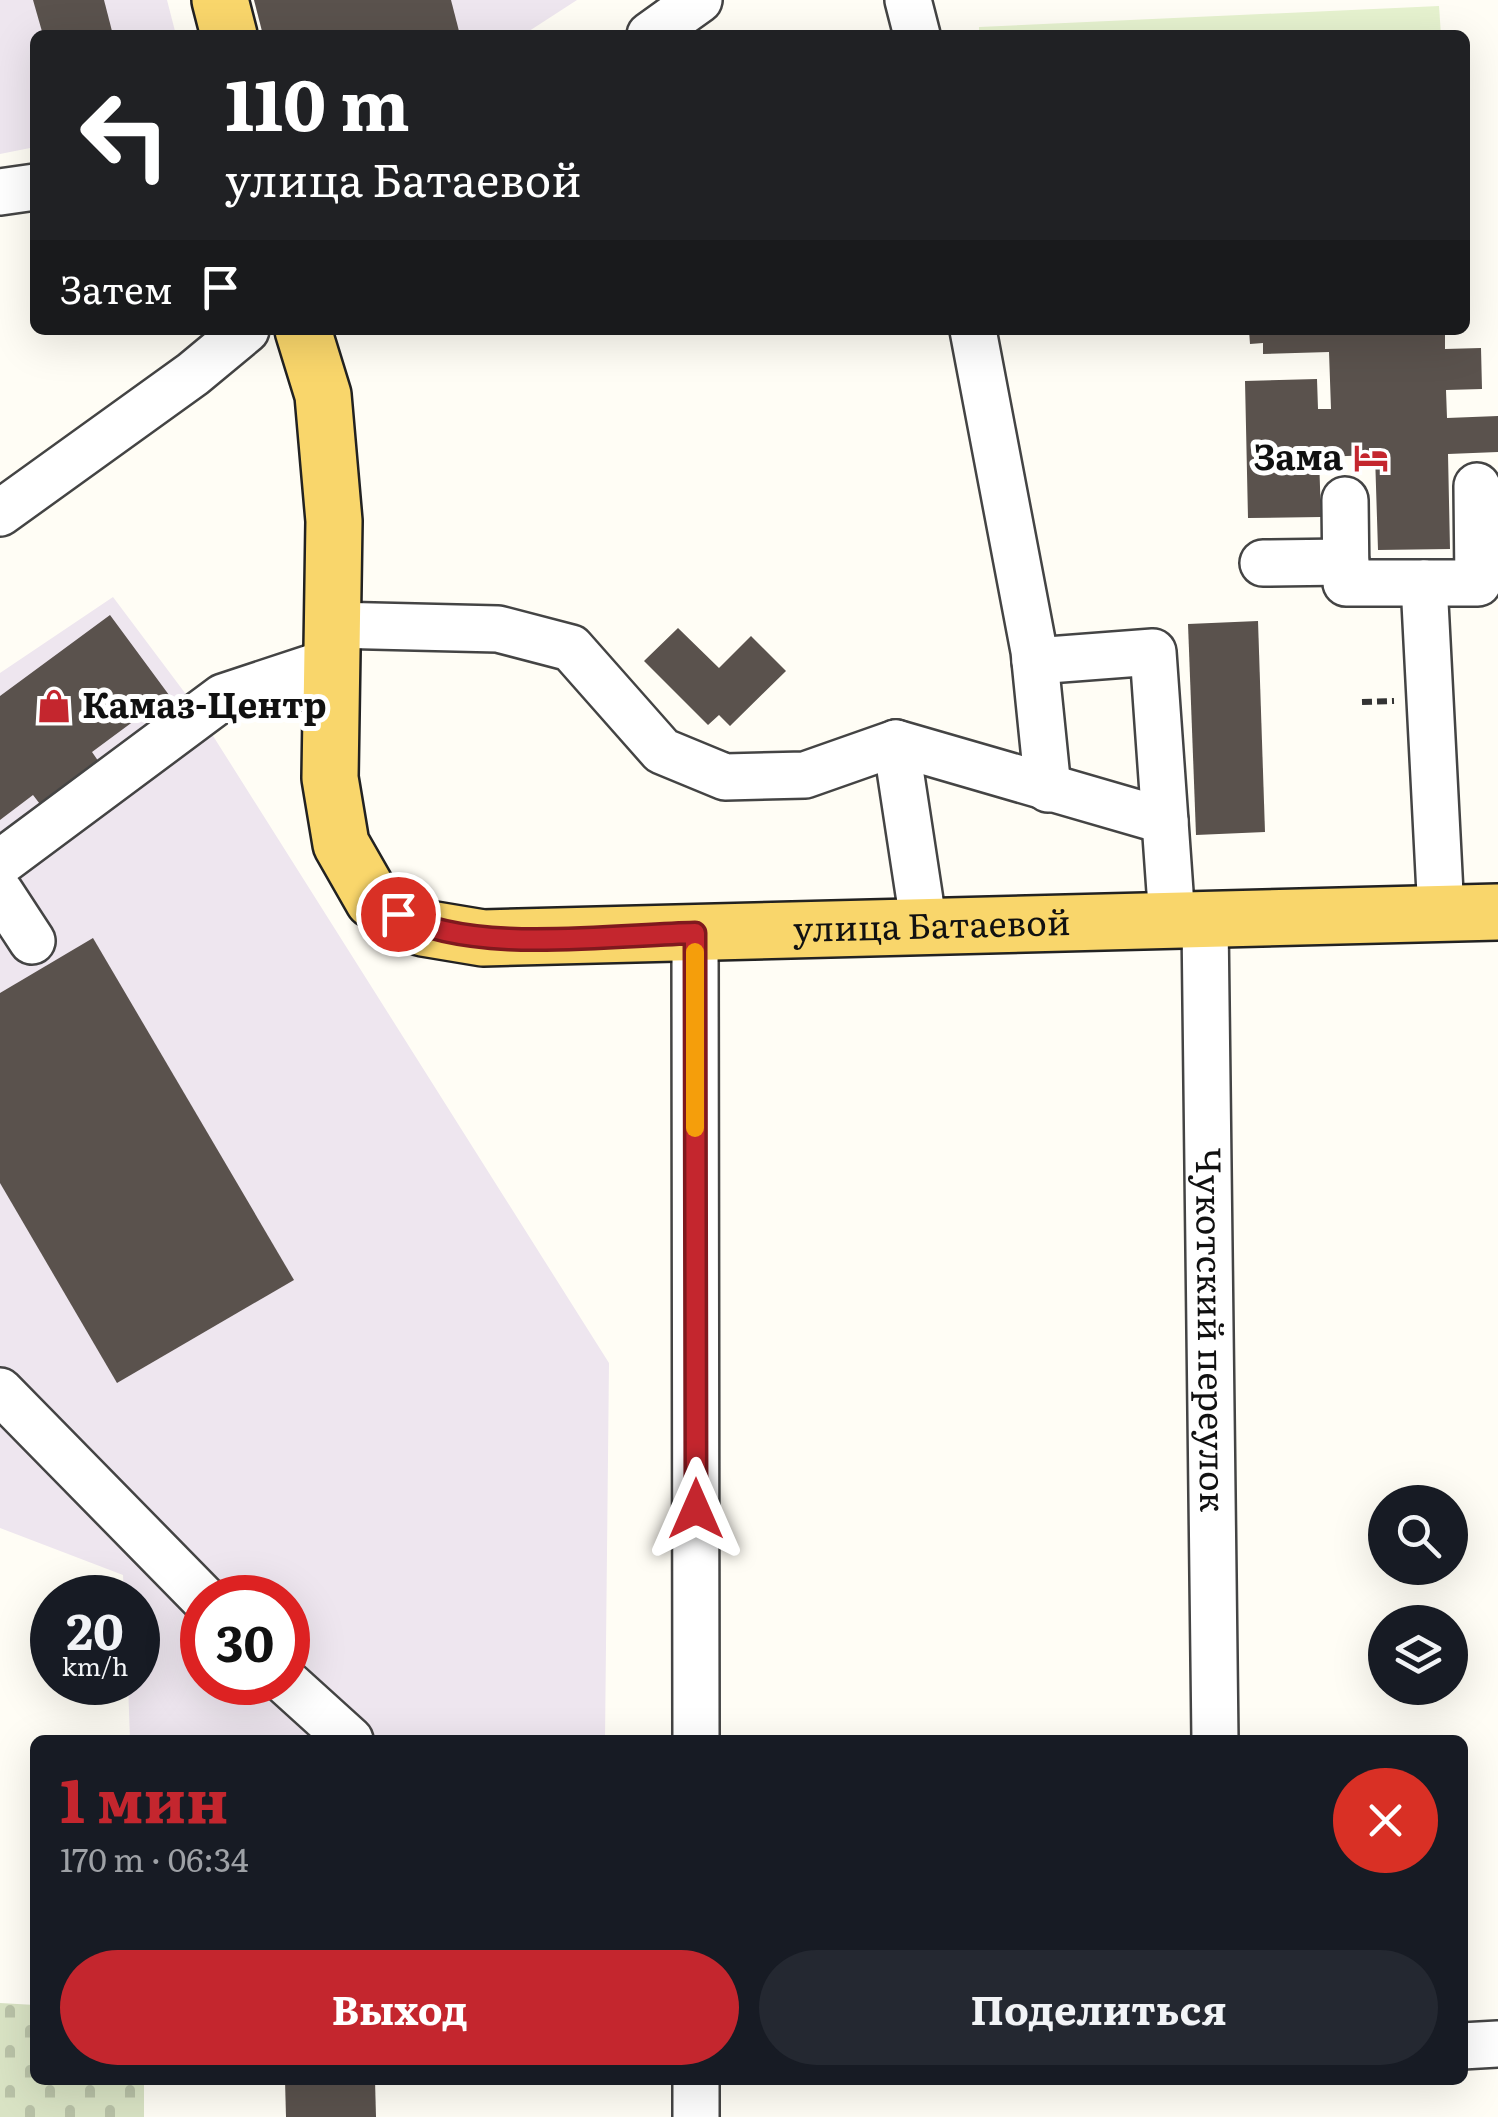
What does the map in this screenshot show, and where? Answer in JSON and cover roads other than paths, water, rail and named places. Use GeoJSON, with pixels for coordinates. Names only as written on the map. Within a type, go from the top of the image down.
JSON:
{"type":"FeatureCollection","features":[{"type":"Feature","properties":{"kind":"main road"},"geometry":{"type":"LineString","coordinates":[[220,0],[228,30]]}},
{"type":"Feature","properties":{"kind":"main road"},"geometry":{"type":"LineString","coordinates":[[304,335],[322,395],[334,522],[332,643]]}},
{"type":"Feature","properties":{"kind":"main road","name":"улица Батаевой"},"geometry":{"type":"LineString","coordinates":[[332,643],[330,778],[341,844],[374,900],[423,928],[483,938],[1498,912]]}},
{"type":"Feature","properties":{"kind":"street"},"geometry":{"type":"LineString","coordinates":[[657,30],[699,0]]}},
{"type":"Feature","properties":{"kind":"street"},"geometry":{"type":"LineString","coordinates":[[908,0],[915,30]]}},
{"type":"Feature","properties":{"kind":"street"},"geometry":{"type":"LineString","coordinates":[[0,192],[30,188]]}},
{"type":"Feature","properties":{"kind":"street"},"geometry":{"type":"LineString","coordinates":[[0,513],[193,374],[240,335]]}},
{"type":"Feature","properties":{"kind":"street"},"geometry":{"type":"LineString","coordinates":[[974,335],[1035,661],[1048,789]]}},
{"type":"Feature","properties":{"kind":"street"},"geometry":{"type":"LineString","coordinates":[[1345,500],[1346,583],[1478,583],[1478,486]]}},
{"type":"Feature","properties":{"kind":"street"},"geometry":{"type":"LineString","coordinates":[[1263,563],[1346,562]]}},
{"type":"Feature","properties":{"kind":"street"},"geometry":{"type":"LineString","coordinates":[[1424,583],[1441,914]]}},
{"type":"Feature","properties":{"kind":"street"},"geometry":{"type":"LineString","coordinates":[[0,863],[223,697],[332,643],[498,629],[571,648],[662,751],[725,776],[805,775],[896,744],[1165,820]]}},
{"type":"Feature","properties":{"kind":"street","name":"Чукотский переулок"},"geometry":{"type":"LineString","coordinates":[[1035,661],[1152,652],[1165,820],[1188,920],[1215,1735]]}},
{"type":"Feature","properties":{"kind":"street"},"geometry":{"type":"LineString","coordinates":[[896,744],[924,927]]}},
{"type":"Feature","properties":{"kind":"street"},"geometry":{"type":"LineString","coordinates":[[0,892],[32,941]]}},
{"type":"Feature","properties":{"kind":"street"},"geometry":{"type":"LineString","coordinates":[[695,933],[696,1735]]}},
{"type":"Feature","properties":{"kind":"street"},"geometry":{"type":"LineString","coordinates":[[0,1391],[180,1575]]}},
{"type":"Feature","properties":{"kind":"street"},"geometry":{"type":"LineString","coordinates":[[307,1705],[333,1734]]}},
{"type":"Feature","properties":{"kind":"street"},"geometry":{"type":"LineString","coordinates":[[1468,2046],[1498,2044]]}},
{"type":"Feature","properties":{"kind":"street"},"geometry":{"type":"LineString","coordinates":[[696,2085],[696,2117]]}},
{"type":"Feature","properties":{"kind":"place","name":"Зама"},"geometry":{"type":"Point","coordinates":[1371,458]}},
{"type":"Feature","properties":{"kind":"place","name":"Камаз-Центр"},"geometry":{"type":"Point","coordinates":[54,706]}}]}
